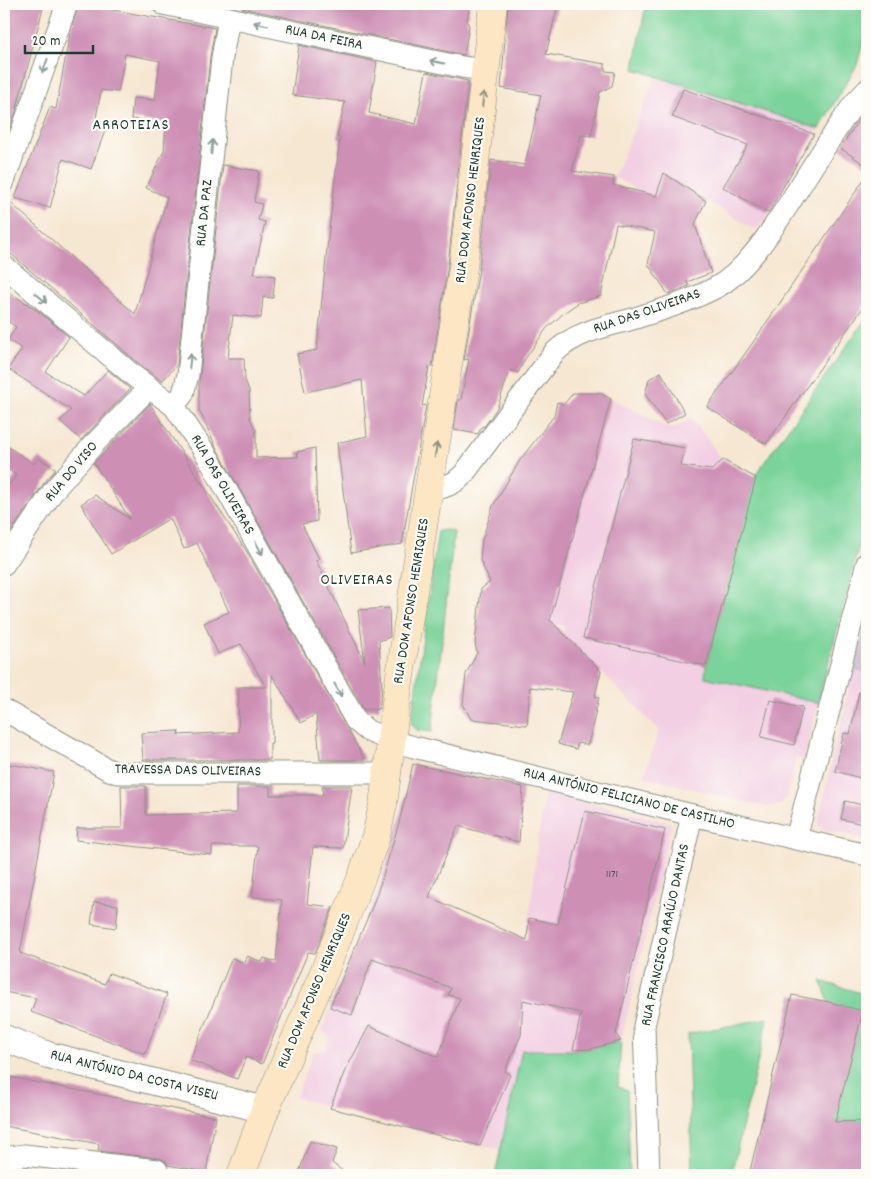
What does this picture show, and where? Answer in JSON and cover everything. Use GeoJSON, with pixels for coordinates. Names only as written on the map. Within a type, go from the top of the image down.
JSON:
{"type":"FeatureCollection","features":[{"type":"Feature","properties":{"kind":"main road","name":"RUA DOM AFONSO HENRIQUES"},"geometry":{"type":"LineString","coordinates":[[242,1175],[265,1110],[362,876],[376,836],[388,773],[397,695],[463,267],[493,4]]}},
{"type":"Feature","properties":{"kind":"street"},"geometry":{"type":"LineString","coordinates":[[4,181],[67,4]]}},
{"type":"Feature","properties":{"kind":"street","name":"RUA DA FEIRA"},"geometry":{"type":"LineString","coordinates":[[163,4],[462,67],[486,70]]}},
{"type":"Feature","properties":{"kind":"street","name":"RUA DA PAZ"},"geometry":{"type":"LineString","coordinates":[[174,406],[183,394],[188,376],[222,58],[229,18]]}},
{"type":"Feature","properties":{"kind":"street","name":"RUA DAS OLIVEIRAS"},"geometry":{"type":"LineString","coordinates":[[430,489],[448,486],[456,482],[463,475],[554,353],[564,343],[591,331],[698,297],[717,287],[735,274],[771,231],[853,104],[867,90]]}},
{"type":"Feature","properties":{"kind":"street","name":"RUA DAS OLIVEIRAS"},"geometry":{"type":"LineString","coordinates":[[4,266],[149,388],[174,406],[208,457],[356,721],[368,731],[392,741]]}},
{"type":"Feature","properties":{"kind":"street","name":"RUA DO VISO"},"geometry":{"type":"LineString","coordinates":[[4,564],[54,490],[94,444],[149,388]]}},
{"type":"Feature","properties":{"kind":"street"},"geometry":{"type":"LineString","coordinates":[[796,839],[867,563]]}},
{"type":"Feature","properties":{"kind":"street","name":"TRAVESSA DAS OLIVEIRAS"},"geometry":{"type":"LineString","coordinates":[[4,710],[106,770],[117,773],[388,773]]}},
{"type":"Feature","properties":{"kind":"street","name":"RUA ANTÓNIO FELICIANO DE CASTILHO"},"geometry":{"type":"LineString","coordinates":[[392,741],[692,815],[867,855]]}},
{"type":"Feature","properties":{"kind":"street","name":"RUA FRANCISCO ARAÚJO DANTAS"},"geometry":{"type":"LineString","coordinates":[[649,1175],[644,1026],[692,815]]}},
{"type":"Feature","properties":{"kind":"street","name":"RUA ANTÓNIO DA COSTA VISEU"},"geometry":{"type":"LineString","coordinates":[[4,1038],[48,1055],[265,1110]]}},
{"type":"Feature","properties":{"kind":"street"},"geometry":{"type":"LineString","coordinates":[[6,1175],[7,1166],[4,1159],[24,1155],[157,1170]]}},
{"type":"Feature","properties":{"kind":"shaded area"},"geometry":{"type":"Polygon","coordinates":[[[656,76],[819,129],[770,213],[755,230],[664,173],[656,196],[640,192],[614,177],[656,76]]]}},
{"type":"Feature","properties":{"kind":"shaded area"},"geometry":{"type":"Polygon","coordinates":[[[611,399],[671,429],[692,418],[723,461],[727,457],[730,464],[755,478],[756,474],[864,524],[804,760],[796,758],[787,797],[780,805],[767,807],[644,777],[659,730],[564,634],[564,626],[549,622],[611,399]]]}},
{"type":"Feature","properties":{"kind":"shaded area"},"geometry":{"type":"Polygon","coordinates":[[[867,615],[867,673],[853,670],[867,615]]]}},
{"type":"Feature","properties":{"kind":"shaded area"},"geometry":{"type":"Polygon","coordinates":[[[853,670],[867,673],[867,840],[826,830],[819,826],[818,822],[853,670]]]}},
{"type":"Feature","properties":{"kind":"shaded area"},"geometry":{"type":"Polygon","coordinates":[[[545,792],[671,823],[621,1041],[590,1049],[522,1050],[501,1150],[330,1108],[296,1097],[313,1052],[325,1049],[330,1037],[322,1030],[382,879],[429,897],[527,941],[545,792]]]}},
{"type":"Feature","properties":{"kind":"green space"},"geometry":{"type":"Polygon","coordinates":[[[646,4],[867,4],[867,27],[857,65],[819,129],[634,69],[646,4]]]}},
{"type":"Feature","properties":{"kind":"green space"},"geometry":{"type":"Polygon","coordinates":[[[867,317],[867,514],[818,703],[705,677],[706,666],[756,474],[867,317]]]}},
{"type":"Feature","properties":{"kind":"green space"},"geometry":{"type":"Polygon","coordinates":[[[438,531],[454,532],[432,732],[417,730],[411,723],[438,531]]]}},
{"type":"Feature","properties":{"kind":"green space"},"geometry":{"type":"Polygon","coordinates":[[[821,981],[867,995],[867,1121],[835,1122],[829,1002],[821,981]]]}},
{"type":"Feature","properties":{"kind":"green space"},"geometry":{"type":"Polygon","coordinates":[[[768,1018],[731,1175],[692,1175],[688,1034],[768,1018]]]}},
{"type":"Feature","properties":{"kind":"green space"},"geometry":{"type":"Polygon","coordinates":[[[621,1041],[618,1087],[627,1090],[630,1175],[495,1175],[522,1050],[590,1049],[621,1041]]]}},
{"type":"Feature","properties":{"kind":"building"},"geometry":{"type":"Polygon","coordinates":[[[10,4],[44,4],[16,111],[8,133],[4,132],[4,29],[10,4]]]}},
{"type":"Feature","properties":{"kind":"building"},"geometry":{"type":"Polygon","coordinates":[[[79,4],[215,28],[210,57],[177,365],[162,381],[143,367],[4,248],[4,197],[135,314],[167,197],[146,188],[164,151],[166,123],[131,119],[133,98],[155,100],[160,61],[125,54],[118,92],[101,90],[95,124],[106,128],[91,169],[63,159],[50,208],[15,198],[50,107],[56,109],[70,33],[79,4]]]}},
{"type":"Feature","properties":{"kind":"building"},"geometry":{"type":"Polygon","coordinates":[[[242,4],[402,4],[423,7],[424,4],[470,4],[467,21],[469,26],[464,55],[242,8],[242,4]]]}},
{"type":"Feature","properties":{"kind":"building"},"geometry":{"type":"Polygon","coordinates":[[[508,4],[558,4],[546,54],[605,64],[605,71],[615,72],[612,86],[600,92],[591,136],[581,135],[572,171],[614,177],[613,185],[656,196],[664,173],[706,201],[695,224],[711,273],[687,282],[689,286],[668,294],[648,264],[655,232],[616,224],[601,296],[578,303],[546,329],[525,359],[518,373],[510,370],[497,408],[478,434],[454,430],[458,400],[461,400],[469,359],[464,360],[479,269],[491,160],[525,165],[541,95],[501,88],[508,4]]]}},
{"type":"Feature","properties":{"kind":"building"},"geometry":{"type":"Polygon","coordinates":[[[299,45],[377,62],[369,113],[416,124],[426,72],[468,81],[448,265],[432,367],[429,367],[422,406],[426,405],[402,544],[351,553],[337,443],[367,436],[362,380],[305,392],[297,354],[317,350],[340,138],[337,137],[345,102],[292,95],[299,45]]]}},
{"type":"Feature","properties":{"kind":"building"},"geometry":{"type":"Polygon","coordinates":[[[683,89],[814,134],[768,213],[723,187],[748,145],[672,117],[683,89]]]}},
{"type":"Feature","properties":{"kind":"building"},"geometry":{"type":"Polygon","coordinates":[[[867,108],[867,166],[840,148],[867,108]]]}},
{"type":"Feature","properties":{"kind":"building"},"geometry":{"type":"Polygon","coordinates":[[[223,165],[259,171],[254,202],[262,204],[258,220],[265,222],[254,274],[275,276],[273,298],[263,297],[261,318],[233,315],[228,358],[244,358],[245,380],[249,390],[250,418],[256,431],[256,458],[298,457],[297,452],[315,448],[317,521],[302,524],[319,559],[316,560],[365,663],[358,610],[389,608],[390,637],[379,641],[382,688],[379,709],[364,710],[216,447],[199,410],[199,383],[223,165]]]}},
{"type":"Feature","properties":{"kind":"building"},"geometry":{"type":"Polygon","coordinates":[[[867,175],[867,302],[766,444],[707,407],[867,175]]]}},
{"type":"Feature","properties":{"kind":"building"},"geometry":{"type":"Polygon","coordinates":[[[4,289],[38,311],[69,337],[46,372],[84,396],[108,370],[130,389],[81,440],[60,421],[71,410],[8,369],[22,349],[8,340],[16,327],[4,319],[4,289]]]}},
{"type":"Feature","properties":{"kind":"building"},"geometry":{"type":"Polygon","coordinates":[[[661,372],[685,413],[666,424],[645,394],[649,379],[661,372]]]}},
{"type":"Feature","properties":{"kind":"building"},"geometry":{"type":"Polygon","coordinates":[[[573,393],[600,393],[611,399],[550,620],[601,671],[595,696],[599,697],[588,745],[578,743],[576,749],[558,744],[573,692],[530,687],[527,725],[471,719],[463,704],[466,674],[477,653],[475,643],[481,589],[490,582],[480,560],[482,540],[493,506],[520,460],[554,416],[557,402],[564,404],[573,393]]]}},
{"type":"Feature","properties":{"kind":"building"},"geometry":{"type":"Polygon","coordinates":[[[150,404],[247,552],[365,760],[320,760],[316,714],[301,723],[272,675],[272,743],[270,743],[270,760],[143,760],[141,733],[179,731],[178,735],[238,732],[239,687],[266,687],[241,644],[218,654],[204,623],[229,612],[197,543],[184,549],[170,518],[111,554],[81,504],[95,495],[130,519],[94,463],[150,404]]]}},
{"type":"Feature","properties":{"kind":"building"},"geometry":{"type":"Polygon","coordinates":[[[634,439],[685,448],[681,466],[712,470],[723,460],[756,478],[706,666],[583,638],[634,439]]]}},
{"type":"Feature","properties":{"kind":"building"},"geometry":{"type":"Polygon","coordinates":[[[4,444],[34,464],[39,458],[56,469],[44,483],[4,542],[4,492],[16,475],[4,467],[4,444]]]}},
{"type":"Feature","properties":{"kind":"building"},"geometry":{"type":"Polygon","coordinates":[[[859,692],[867,693],[867,780],[835,771],[844,733],[850,734],[859,692]]]}},
{"type":"Feature","properties":{"kind":"building"},"geometry":{"type":"Polygon","coordinates":[[[770,700],[803,707],[794,745],[761,737],[770,700]]]}},
{"type":"Feature","properties":{"kind":"building"},"geometry":{"type":"Polygon","coordinates":[[[4,763],[54,772],[20,953],[105,984],[109,973],[167,994],[145,1054],[31,1012],[36,998],[4,992],[4,763]]]}},
{"type":"Feature","properties":{"kind":"building"},"geometry":{"type":"Polygon","coordinates":[[[413,764],[523,787],[519,842],[458,826],[429,897],[527,940],[529,918],[558,924],[585,811],[665,830],[616,1034],[621,1041],[590,1049],[573,1050],[581,1013],[523,1000],[521,1035],[505,1071],[510,1075],[480,1146],[330,1108],[344,1073],[369,1026],[438,1057],[460,998],[448,995],[451,988],[372,959],[352,1015],[330,1007],[382,879],[399,823],[413,764]]]}},
{"type":"Feature","properties":{"kind":"building"},"geometry":{"type":"Polygon","coordinates":[[[121,786],[146,786],[146,815],[237,813],[237,786],[270,786],[270,795],[323,795],[322,786],[352,786],[343,848],[313,847],[307,904],[333,907],[315,953],[308,952],[262,1064],[246,1057],[237,1079],[190,1060],[232,958],[245,963],[247,956],[262,962],[264,958],[276,962],[282,900],[252,897],[258,846],[212,846],[212,855],[76,840],[77,828],[122,828],[121,786]]]}},
{"type":"Feature","properties":{"kind":"building"},"geometry":{"type":"Polygon","coordinates":[[[845,801],[867,806],[867,825],[841,819],[845,801]]]}},
{"type":"Feature","properties":{"kind":"building"},"geometry":{"type":"Polygon","coordinates":[[[94,902],[118,905],[116,928],[91,924],[94,902]]]}},
{"type":"Feature","properties":{"kind":"building"},"geometry":{"type":"Polygon","coordinates":[[[792,995],[863,1011],[835,1122],[867,1121],[867,1175],[749,1175],[792,995]]]}},
{"type":"Feature","properties":{"kind":"building"},"geometry":{"type":"Polygon","coordinates":[[[4,1076],[216,1117],[206,1172],[168,1165],[165,1160],[158,1158],[98,1151],[99,1144],[4,1126],[4,1076]]]}},
{"type":"Feature","properties":{"kind":"building"},"geometry":{"type":"Polygon","coordinates":[[[310,1141],[337,1149],[332,1163],[348,1175],[298,1175],[310,1141]]]}},
{"type":"Feature","properties":{"kind":"district","name":"ARROTEIAS"},"geometry":{"type":"Point","coordinates":[131,125]}},
{"type":"Feature","properties":{"kind":"district","name":"OLIVEIRAS"},"geometry":{"type":"Point","coordinates":[357,580]}}]}
